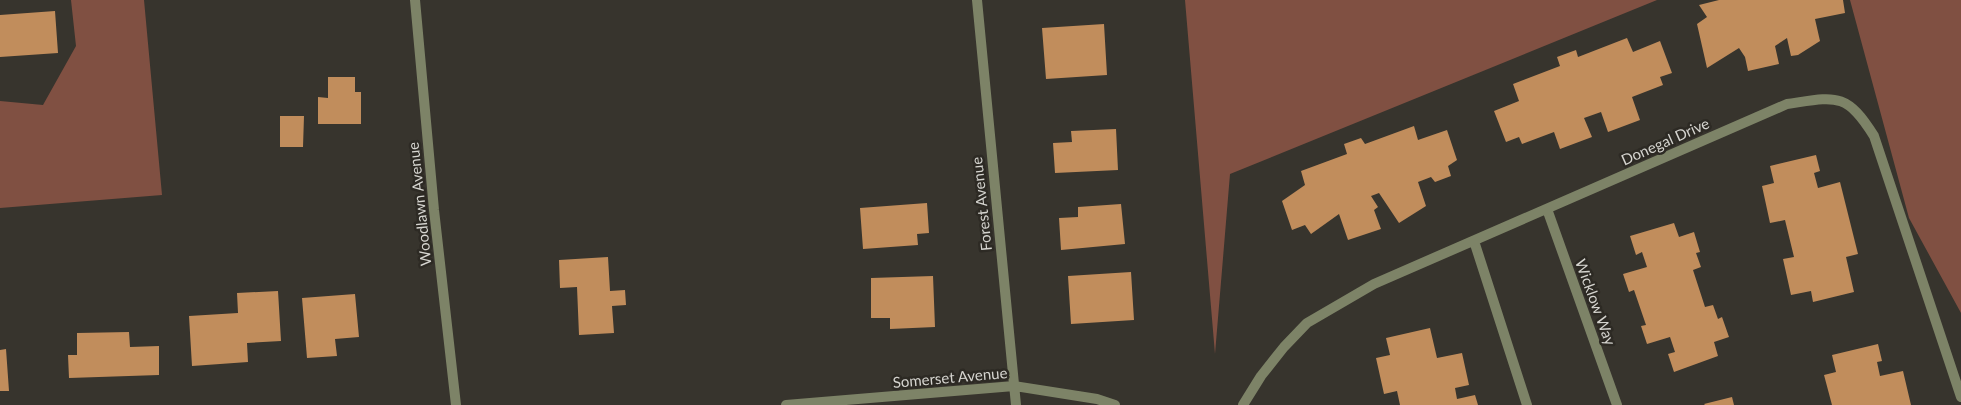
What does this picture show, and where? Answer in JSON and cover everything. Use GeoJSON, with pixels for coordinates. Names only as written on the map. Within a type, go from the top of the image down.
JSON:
{"type":"FeatureCollection","features":[{"type":"Feature","properties":{"kind":"street","name":"Woodlawn Avenue"},"geometry":{"type":"LineString","coordinates":[[415,0],[434,210],[456,405]]}},
{"type":"Feature","properties":{"kind":"street","name":"Forest Avenue"},"geometry":{"type":"LineString","coordinates":[[976,0],[1016,405]]}},
{"type":"Feature","properties":{"kind":"street","name":"Donegal Drive"},"geometry":{"type":"LineString","coordinates":[[1243,405],[1261,376],[1284,347],[1307,323],[1374,284],[1787,104],[1822,99],[1843,101],[1861,115],[1874,136],[1961,397]]}},
{"type":"Feature","properties":{"kind":"street","name":"Wicklow Way"},"geometry":{"type":"LineString","coordinates":[[1547,209],[1617,405]]}},
{"type":"Feature","properties":{"kind":"street"},"geometry":{"type":"LineString","coordinates":[[1474,241],[1527,405]]}},
{"type":"Feature","properties":{"kind":"street","name":"Somerset Avenue"},"geometry":{"type":"LineString","coordinates":[[786,405],[1014,386],[1097,399],[1115,405]]}},
{"type":"Feature","properties":{"kind":"shaded area"},"geometry":{"type":"Polygon","coordinates":[[[71,0],[144,0],[162,195],[0,208],[0,101],[43,105],[76,46],[71,0]]]}},
{"type":"Feature","properties":{"kind":"shaded area"},"geometry":{"type":"Polygon","coordinates":[[[1185,0],[1657,0],[1230,174],[1215,354],[1185,0]]]}},
{"type":"Feature","properties":{"kind":"shaded area"},"geometry":{"type":"Polygon","coordinates":[[[1850,0],[1961,0],[1961,313],[1909,218],[1850,0]]]}},
{"type":"Feature","properties":{"kind":"building"},"geometry":{"type":"Polygon","coordinates":[[[1719,0],[1843,0],[1845,13],[1815,19],[1820,41],[1798,55],[1791,56],[1787,38],[1775,46],[1779,64],[1748,71],[1745,57],[1739,48],[1707,68],[1697,24],[1707,17],[1699,5],[1719,0]]]}},
{"type":"Feature","properties":{"kind":"building"},"geometry":{"type":"Polygon","coordinates":[[[55,11],[58,53],[0,57],[0,15],[55,11]]]}},
{"type":"Feature","properties":{"kind":"building"},"geometry":{"type":"Polygon","coordinates":[[[1104,24],[1107,75],[1046,79],[1042,28],[1104,24]]]}},
{"type":"Feature","properties":{"kind":"building"},"geometry":{"type":"Polygon","coordinates":[[[1627,38],[1633,52],[1660,41],[1672,73],[1660,77],[1663,85],[1632,97],[1640,120],[1608,132],[1601,112],[1584,118],[1592,137],[1560,149],[1554,132],[1522,144],[1519,137],[1506,142],[1494,111],[1519,101],[1513,84],[1560,66],[1557,57],[1576,50],[1578,57],[1627,38]]]}},
{"type":"Feature","properties":{"kind":"building"},"geometry":{"type":"Polygon","coordinates":[[[328,77],[355,77],[355,92],[361,92],[361,124],[318,124],[318,97],[328,98],[328,77]]]}},
{"type":"Feature","properties":{"kind":"building"},"geometry":{"type":"Polygon","coordinates":[[[280,116],[304,116],[303,147],[280,147],[280,116]]]}},
{"type":"Feature","properties":{"kind":"building"},"geometry":{"type":"Polygon","coordinates":[[[1414,126],[1418,140],[1447,130],[1457,160],[1448,166],[1451,176],[1435,182],[1431,177],[1418,182],[1426,206],[1399,223],[1379,193],[1371,196],[1378,207],[1374,210],[1381,229],[1348,240],[1339,214],[1311,234],[1305,225],[1292,230],[1282,201],[1305,185],[1301,171],[1347,154],[1344,144],[1361,138],[1365,144],[1414,126]]]}},
{"type":"Feature","properties":{"kind":"building"},"geometry":{"type":"Polygon","coordinates":[[[1116,129],[1118,170],[1055,173],[1053,143],[1072,142],[1071,131],[1116,129]]]}},
{"type":"Feature","properties":{"kind":"building"},"geometry":{"type":"Polygon","coordinates":[[[1816,155],[1820,171],[1814,173],[1818,188],[1840,182],[1858,254],[1846,257],[1854,292],[1813,302],[1811,291],[1791,295],[1783,259],[1794,257],[1785,220],[1770,223],[1762,186],[1774,183],[1770,166],[1816,155]]]}},
{"type":"Feature","properties":{"kind":"building"},"geometry":{"type":"Polygon","coordinates":[[[927,203],[929,233],[917,234],[918,245],[863,249],[860,208],[927,203]]]}},
{"type":"Feature","properties":{"kind":"building"},"geometry":{"type":"Polygon","coordinates":[[[1121,204],[1125,244],[1061,250],[1059,218],[1078,217],[1078,207],[1121,204]]]}},
{"type":"Feature","properties":{"kind":"building"},"geometry":{"type":"Polygon","coordinates":[[[1674,223],[1679,237],[1694,232],[1700,252],[1696,253],[1701,267],[1693,270],[1705,307],[1713,305],[1718,319],[1722,317],[1729,337],[1714,342],[1718,356],[1674,372],[1668,354],[1675,352],[1670,337],[1647,344],[1641,326],[1646,325],[1634,290],[1629,292],[1623,274],[1647,267],[1642,252],[1636,255],[1630,236],[1674,223]]]}},
{"type":"Feature","properties":{"kind":"building"},"geometry":{"type":"Polygon","coordinates":[[[608,257],[610,291],[625,290],[626,305],[612,306],[614,333],[579,335],[577,287],[560,288],[559,260],[608,257]]]}},
{"type":"Feature","properties":{"kind":"building"},"geometry":{"type":"Polygon","coordinates":[[[1131,272],[1134,320],[1071,324],[1068,276],[1131,272]]]}},
{"type":"Feature","properties":{"kind":"building"},"geometry":{"type":"Polygon","coordinates":[[[933,276],[935,327],[890,329],[890,318],[871,318],[871,278],[933,276]]]}},
{"type":"Feature","properties":{"kind":"building"},"geometry":{"type":"Polygon","coordinates":[[[278,291],[281,341],[247,343],[248,362],[192,366],[189,316],[238,313],[237,293],[278,291]]]}},
{"type":"Feature","properties":{"kind":"building"},"geometry":{"type":"Polygon","coordinates":[[[355,294],[359,337],[335,339],[337,356],[307,358],[302,298],[355,294]]]}},
{"type":"Feature","properties":{"kind":"building"},"geometry":{"type":"Polygon","coordinates":[[[1430,328],[1437,358],[1462,353],[1469,385],[1455,388],[1457,399],[1475,395],[1478,405],[1400,405],[1397,391],[1384,394],[1376,358],[1390,355],[1386,338],[1430,328]]]}},
{"type":"Feature","properties":{"kind":"building"},"geometry":{"type":"Polygon","coordinates":[[[129,332],[130,347],[159,346],[159,375],[69,378],[68,355],[77,355],[77,333],[129,332]]]}},
{"type":"Feature","properties":{"kind":"building"},"geometry":{"type":"Polygon","coordinates":[[[1878,344],[1882,361],[1877,362],[1880,376],[1903,371],[1911,405],[1832,405],[1824,375],[1836,372],[1832,355],[1878,344]]]}},
{"type":"Feature","properties":{"kind":"building"},"geometry":{"type":"Polygon","coordinates":[[[6,349],[9,391],[0,391],[0,350],[6,349]]]}},
{"type":"Feature","properties":{"kind":"building"},"geometry":{"type":"Polygon","coordinates":[[[1732,397],[1734,405],[1704,404],[1732,397]]]}}]}
